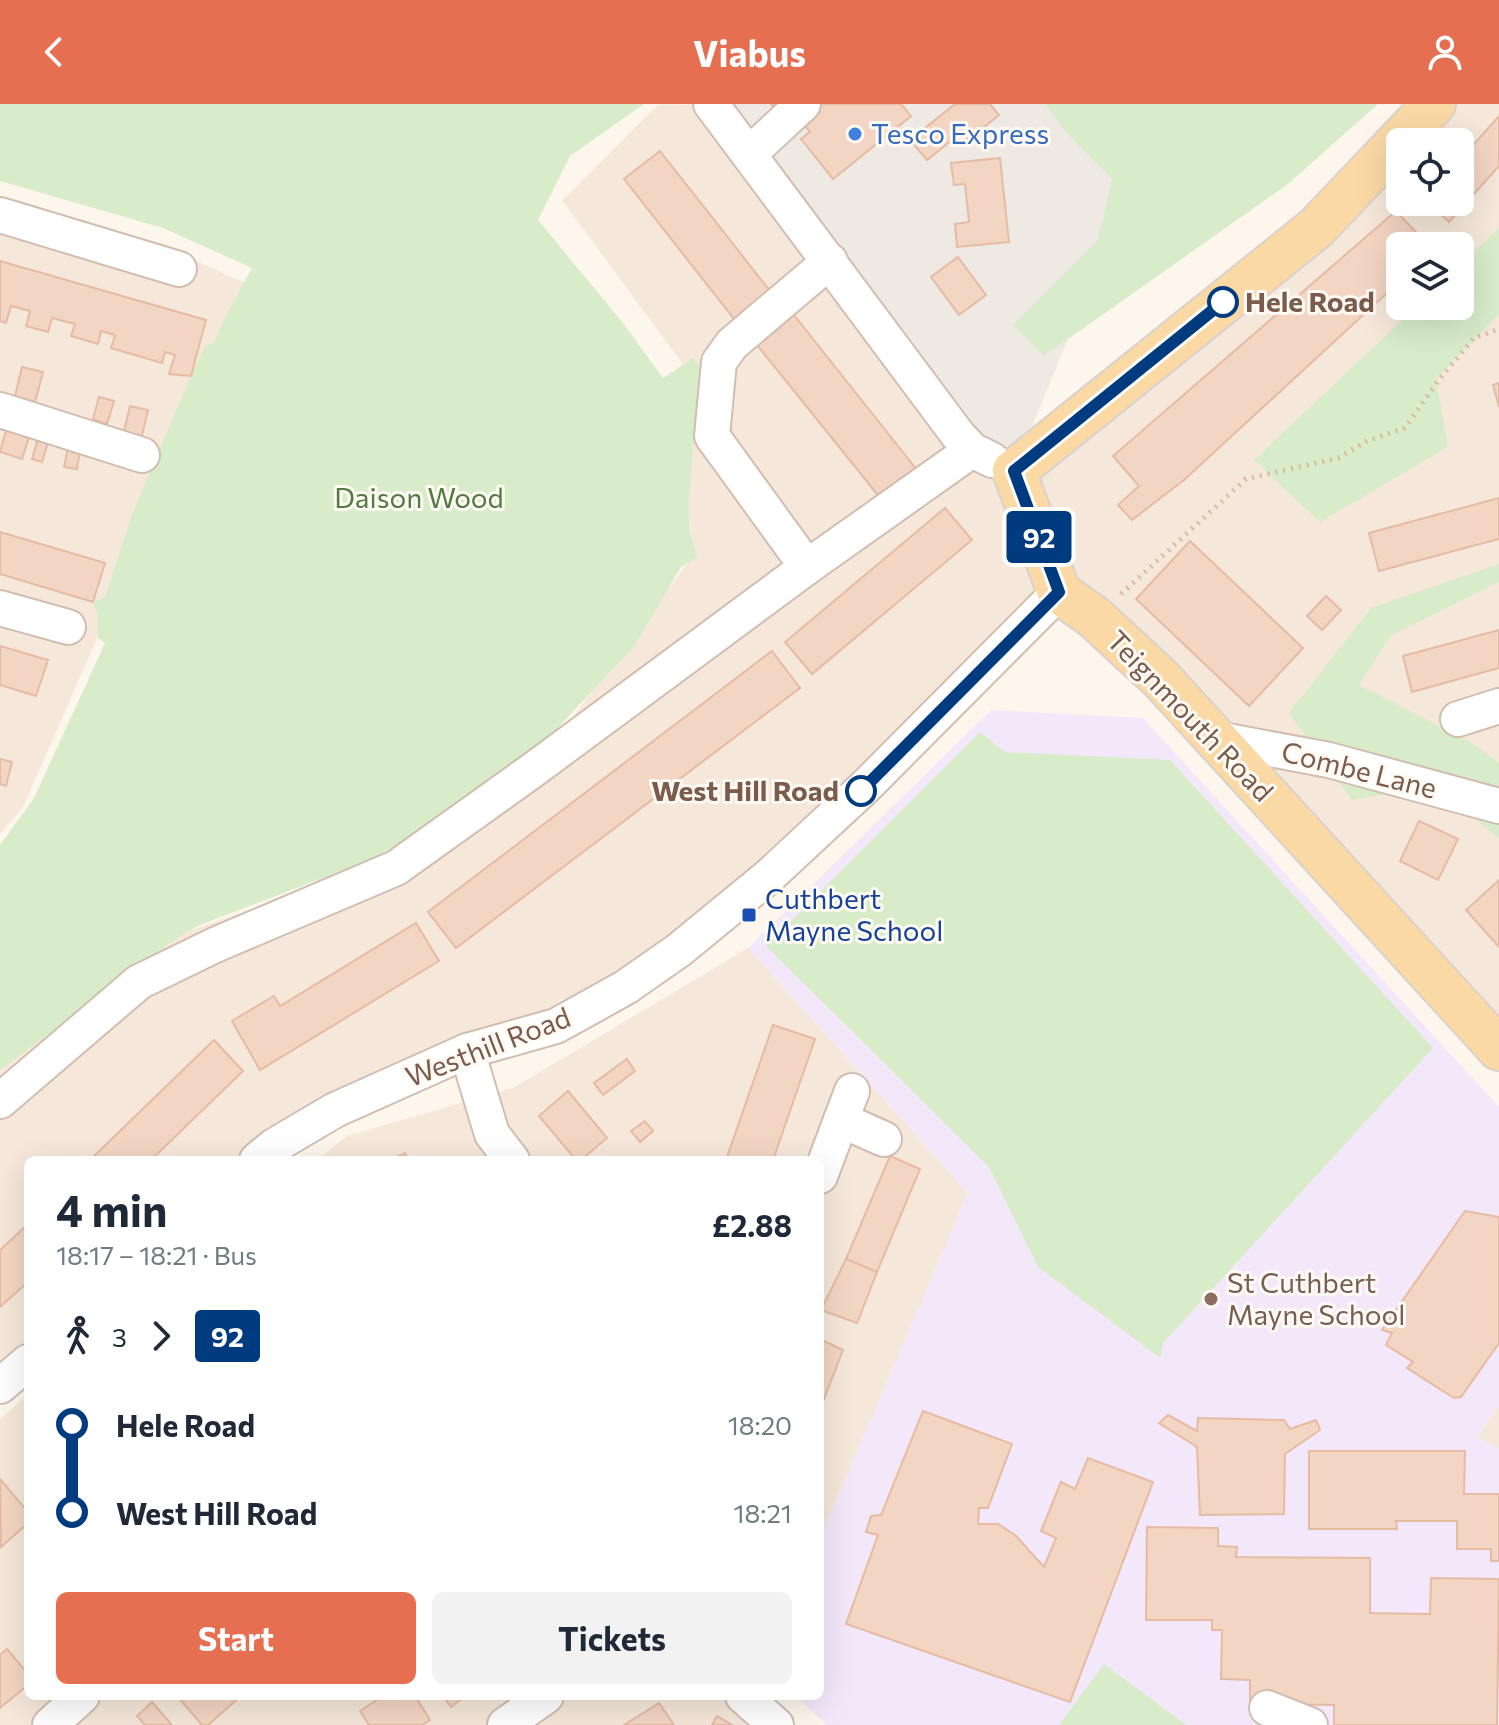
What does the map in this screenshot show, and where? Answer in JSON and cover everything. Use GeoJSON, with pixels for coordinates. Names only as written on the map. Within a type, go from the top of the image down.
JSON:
{"type":"FeatureCollection","features":[{"type":"Feature","properties":{"kind":"main road"},"geometry":{"type":"LineString","coordinates":[[1059,592],[1014,471],[1316,228],[1434,104]]}},
{"type":"Feature","properties":{"kind":"main road","name":"Teignmouth Road"},"geometry":{"type":"LineString","coordinates":[[1059,592],[1095,618],[1161,679],[1499,1049]]}},
{"type":"Feature","properties":{"kind":"street"},"geometry":{"type":"LineString","coordinates":[[711,104],[958,435],[972,450],[1014,471]]}},
{"type":"Feature","properties":{"kind":"street"},"geometry":{"type":"LineString","coordinates":[[749,154],[803,104]]}},
{"type":"Feature","properties":{"kind":"street"},"geometry":{"type":"LineString","coordinates":[[0,215],[179,269]]}},
{"type":"Feature","properties":{"kind":"street"},"geometry":{"type":"LineString","coordinates":[[807,567],[712,436],[719,362],[732,344],[830,261]]}},
{"type":"Feature","properties":{"kind":"street"},"geometry":{"type":"LineString","coordinates":[[0,410],[142,455]]}},
{"type":"Feature","properties":{"kind":"street"},"geometry":{"type":"LineString","coordinates":[[0,1101],[139,982],[215,945],[396,868],[972,450]]}},
{"type":"Feature","properties":{"kind":"street","name":"Westhill Road"},"geometry":{"type":"LineString","coordinates":[[262,1156],[335,1110],[467,1051],[556,1026],[626,987],[679,950],[768,877],[856,796],[1059,592]]}},
{"type":"Feature","properties":{"kind":"street"},"geometry":{"type":"LineString","coordinates":[[0,608],[68,627]]}},
{"type":"Feature","properties":{"kind":"street"},"geometry":{"type":"LineString","coordinates":[[1458,719],[1499,706]]}},
{"type":"Feature","properties":{"kind":"street","name":"Combe Lane"},"geometry":{"type":"LineString","coordinates":[[1217,739],[1329,760],[1499,806]]}},
{"type":"Feature","properties":{"kind":"street"},"geometry":{"type":"LineString","coordinates":[[467,1051],[492,1134],[509,1156]]}},
{"type":"Feature","properties":{"kind":"street"},"geometry":{"type":"LineString","coordinates":[[824,1166],[847,1106],[884,1139]]}},
{"type":"Feature","properties":{"kind":"street"},"geometry":{"type":"LineString","coordinates":[[0,1386],[24,1365]]}},
{"type":"Feature","properties":{"kind":"street"},"geometry":{"type":"LineString","coordinates":[[50,1725],[78,1700]]}},
{"type":"Feature","properties":{"kind":"street"},"geometry":{"type":"LineString","coordinates":[[505,1725],[540,1700]]}},
{"type":"Feature","properties":{"kind":"street"},"geometry":{"type":"LineString","coordinates":[[748,1700],[776,1725]]}},
{"type":"Feature","properties":{"kind":"street"},"geometry":{"type":"LineString","coordinates":[[1267,1708],[1310,1725]]}},
{"type":"Feature","properties":{"kind":"path"},"geometry":{"type":"LineString","coordinates":[[1095,618],[1246,479],[1338,458],[1367,441],[1405,428],[1438,381],[1474,338],[1499,329]]}},
{"type":"Feature","properties":{"kind":"shaded area"},"geometry":{"type":"Polygon","coordinates":[[[711,104],[1014,470],[1386,146],[1386,216],[1474,216],[1474,128],[1406,128],[1434,104],[1499,104],[1499,1049],[1059,592],[679,950],[265,1156],[24,1156],[24,1365],[0,1386],[0,1064],[144,947],[372,866],[559,736],[692,557],[681,362],[562,200],[658,105],[711,104]]]}},
{"type":"Feature","properties":{"kind":"shaded area"},"geometry":{"type":"Polygon","coordinates":[[[711,104],[1164,104],[1014,471],[972,450],[711,104]]]}},
{"type":"Feature","properties":{"kind":"shaded area"},"geometry":{"type":"Polygon","coordinates":[[[0,198],[167,248],[252,286],[23,807],[0,834],[0,198]]]}},
{"type":"Feature","properties":{"kind":"shaded area","name":"St Cuthbert Mayne School"},"geometry":{"type":"Polygon","coordinates":[[[991,710],[1143,718],[1499,1107],[1499,1406],[1477,1437],[1499,1449],[1499,1725],[827,1725],[800,1700],[824,1700],[824,1529],[968,1193],[748,948],[991,710]]]}},
{"type":"Feature","properties":{"kind":"shaded area"},"geometry":{"type":"Polygon","coordinates":[[[748,948],[968,1193],[824,1529],[824,1156],[322,1156],[347,1136],[513,1088],[748,948]]]}},
{"type":"Feature","properties":{"kind":"shaded area"},"geometry":{"type":"Polygon","coordinates":[[[24,1398],[24,1700],[757,1700],[751,1725],[0,1725],[0,1419],[24,1398]]]}},
{"type":"Feature","properties":{"kind":"shaded area"},"geometry":{"type":"Polygon","coordinates":[[[1499,1406],[1499,1449],[1477,1438],[1499,1406]]]}},
{"type":"Feature","properties":{"kind":"green space","name":"Daison Wood"},"geometry":{"type":"Polygon","coordinates":[[[0,104],[644,104],[570,156],[538,220],[623,323],[663,378],[693,358],[699,366],[689,501],[690,532],[697,557],[681,567],[635,645],[554,732],[469,802],[370,860],[181,935],[0,1070],[0,845],[34,798],[105,643],[98,638],[98,615],[93,602],[105,597],[133,512],[191,376],[205,347],[214,342],[252,268],[163,228],[0,181],[0,104]]]}},
{"type":"Feature","properties":{"kind":"green space"},"geometry":{"type":"Polygon","coordinates":[[[1045,104],[1378,104],[1288,184],[1044,356],[1013,325],[1098,240],[1112,179],[1064,130],[1045,104]]]}},
{"type":"Feature","properties":{"kind":"green space"},"geometry":{"type":"Polygon","coordinates":[[[1499,228],[1499,314],[1436,379],[1448,447],[1320,522],[1254,460],[1402,320],[1474,320],[1474,252],[1499,228]]]}},
{"type":"Feature","properties":{"kind":"green space"},"geometry":{"type":"Polygon","coordinates":[[[1499,564],[1499,582],[1391,635],[1359,685],[1470,742],[1499,763],[1499,839],[1474,818],[1392,793],[1352,800],[1289,713],[1371,608],[1499,564]]]}},
{"type":"Feature","properties":{"kind":"green space"},"geometry":{"type":"Polygon","coordinates":[[[980,732],[1005,752],[1170,760],[1433,1048],[1163,1343],[1160,1358],[1038,1267],[989,1167],[766,946],[980,732]]]}},
{"type":"Feature","properties":{"kind":"green space"},"geometry":{"type":"Polygon","coordinates":[[[1104,1664],[1186,1725],[1059,1725],[1104,1664]]]}},
{"type":"Feature","properties":{"kind":"building"},"geometry":{"type":"Polygon","coordinates":[[[771,104],[901,104],[911,116],[833,179],[801,139],[810,132],[788,105],[778,112],[771,104]]]}},
{"type":"Feature","properties":{"kind":"building"},"geometry":{"type":"Polygon","coordinates":[[[955,104],[990,104],[999,115],[968,140],[962,132],[927,160],[910,140],[955,104]]]}},
{"type":"Feature","properties":{"kind":"building"},"geometry":{"type":"Polygon","coordinates":[[[1499,116],[1499,166],[1474,194],[1474,144],[1499,116]]]}},
{"type":"Feature","properties":{"kind":"building"},"geometry":{"type":"Polygon","coordinates":[[[660,151],[774,296],[738,324],[624,179],[660,151]]]}},
{"type":"Feature","properties":{"kind":"building"},"geometry":{"type":"Polygon","coordinates":[[[1000,158],[1009,242],[957,247],[955,224],[969,222],[965,184],[954,185],[951,163],[1000,158]]]}},
{"type":"Feature","properties":{"kind":"building"},"geometry":{"type":"Polygon","coordinates":[[[1390,216],[1401,216],[1416,232],[1386,232],[1386,294],[1184,480],[1132,520],[1118,505],[1139,486],[1113,456],[1390,216]]]}},
{"type":"Feature","properties":{"kind":"building"},"geometry":{"type":"Polygon","coordinates":[[[958,257],[986,295],[959,315],[931,277],[958,257]]]}},
{"type":"Feature","properties":{"kind":"building"},"geometry":{"type":"Polygon","coordinates":[[[0,261],[206,320],[191,376],[169,374],[175,355],[165,352],[162,363],[111,348],[115,335],[101,331],[98,344],[71,336],[75,324],[52,318],[48,332],[26,326],[30,311],[11,306],[6,323],[0,321],[0,261]]]}},
{"type":"Feature","properties":{"kind":"building"},"geometry":{"type":"Polygon","coordinates":[[[790,310],[921,475],[885,504],[753,340],[790,310]]]}},
{"type":"Feature","properties":{"kind":"building"},"geometry":{"type":"Polygon","coordinates":[[[22,367],[43,372],[35,402],[15,396],[22,367]]]}},
{"type":"Feature","properties":{"kind":"building"},"geometry":{"type":"Polygon","coordinates":[[[1499,383],[1499,407],[1493,385],[1499,383]]]}},
{"type":"Feature","properties":{"kind":"building"},"geometry":{"type":"Polygon","coordinates":[[[99,397],[114,401],[107,424],[93,419],[99,397]]]}},
{"type":"Feature","properties":{"kind":"building"},"geometry":{"type":"Polygon","coordinates":[[[130,406],[148,410],[141,440],[123,435],[130,406]]]}},
{"type":"Feature","properties":{"kind":"building"},"geometry":{"type":"Polygon","coordinates":[[[7,427],[30,434],[22,459],[0,452],[7,427]]]}},
{"type":"Feature","properties":{"kind":"building"},"geometry":{"type":"Polygon","coordinates":[[[38,439],[48,442],[42,462],[32,459],[38,439]]]}},
{"type":"Feature","properties":{"kind":"building"},"geometry":{"type":"Polygon","coordinates":[[[68,448],[80,450],[77,469],[64,467],[68,448]]]}},
{"type":"Feature","properties":{"kind":"building"},"geometry":{"type":"Polygon","coordinates":[[[1499,498],[1499,539],[1379,571],[1369,533],[1499,498]]]}},
{"type":"Feature","properties":{"kind":"building"},"geometry":{"type":"Polygon","coordinates":[[[945,508],[972,540],[812,674],[785,642],[945,508]]]}},
{"type":"Feature","properties":{"kind":"building"},"geometry":{"type":"Polygon","coordinates":[[[0,532],[105,563],[93,602],[0,574],[0,532]]]}},
{"type":"Feature","properties":{"kind":"building"},"geometry":{"type":"Polygon","coordinates":[[[1190,541],[1303,648],[1249,706],[1136,599],[1190,541]]]}},
{"type":"Feature","properties":{"kind":"building"},"geometry":{"type":"Polygon","coordinates":[[[1326,596],[1341,610],[1322,630],[1307,616],[1326,596]]]}},
{"type":"Feature","properties":{"kind":"building"},"geometry":{"type":"Polygon","coordinates":[[[1499,630],[1499,668],[1412,692],[1403,656],[1499,630]]]}},
{"type":"Feature","properties":{"kind":"building"},"geometry":{"type":"Polygon","coordinates":[[[0,646],[48,660],[36,696],[0,685],[0,646]]]}},
{"type":"Feature","properties":{"kind":"building"},"geometry":{"type":"Polygon","coordinates":[[[772,651],[800,688],[456,948],[428,912],[772,651]]]}},
{"type":"Feature","properties":{"kind":"building"},"geometry":{"type":"Polygon","coordinates":[[[0,759],[12,762],[6,786],[0,784],[0,759]]]}},
{"type":"Feature","properties":{"kind":"building"},"geometry":{"type":"Polygon","coordinates":[[[1419,821],[1458,839],[1438,880],[1400,861],[1419,821]]]}},
{"type":"Feature","properties":{"kind":"building"},"geometry":{"type":"Polygon","coordinates":[[[1499,880],[1499,947],[1466,910],[1499,880]]]}},
{"type":"Feature","properties":{"kind":"building"},"geometry":{"type":"Polygon","coordinates":[[[416,923],[439,961],[260,1070],[232,1021],[274,996],[280,1006],[416,923]]]}},
{"type":"Feature","properties":{"kind":"building"},"geometry":{"type":"Polygon","coordinates":[[[773,1025],[815,1039],[774,1156],[727,1156],[773,1025]]]}},
{"type":"Feature","properties":{"kind":"building"},"geometry":{"type":"Polygon","coordinates":[[[214,1040],[243,1071],[155,1156],[94,1156],[214,1040]]]}},
{"type":"Feature","properties":{"kind":"building"},"geometry":{"type":"Polygon","coordinates":[[[627,1059],[635,1071],[603,1095],[594,1083],[627,1059]]]}},
{"type":"Feature","properties":{"kind":"building"},"geometry":{"type":"Polygon","coordinates":[[[568,1091],[607,1138],[586,1156],[573,1156],[539,1116],[568,1091]]]}},
{"type":"Feature","properties":{"kind":"building"},"geometry":{"type":"Polygon","coordinates":[[[645,1121],[653,1131],[640,1142],[631,1131],[645,1121]]]}},
{"type":"Feature","properties":{"kind":"building"},"geometry":{"type":"Polygon","coordinates":[[[890,1156],[920,1169],[877,1272],[846,1259],[890,1156]]]}},
{"type":"Feature","properties":{"kind":"building"},"geometry":{"type":"Polygon","coordinates":[[[1465,1211],[1499,1217],[1499,1343],[1461,1397],[1454,1398],[1407,1368],[1413,1362],[1386,1345],[1392,1333],[1382,1330],[1465,1211]]]}},
{"type":"Feature","properties":{"kind":"building"},"geometry":{"type":"Polygon","coordinates":[[[24,1228],[24,1286],[0,1307],[0,1250],[24,1228]]]}},
{"type":"Feature","properties":{"kind":"building"},"geometry":{"type":"Polygon","coordinates":[[[846,1259],[877,1272],[857,1323],[824,1311],[824,1304],[846,1259]]]}},
{"type":"Feature","properties":{"kind":"building"},"geometry":{"type":"Polygon","coordinates":[[[824,1341],[843,1350],[824,1399],[824,1341]]]}},
{"type":"Feature","properties":{"kind":"building"},"geometry":{"type":"Polygon","coordinates":[[[923,1411],[1012,1444],[988,1508],[979,1508],[978,1524],[998,1524],[1015,1535],[1044,1567],[1056,1538],[1041,1531],[1061,1482],[1075,1489],[1088,1458],[1153,1482],[1070,1702],[846,1624],[878,1535],[866,1532],[871,1516],[881,1515],[923,1411]]]}},
{"type":"Feature","properties":{"kind":"building"},"geometry":{"type":"Polygon","coordinates":[[[1168,1415],[1197,1431],[1198,1418],[1284,1420],[1290,1429],[1316,1420],[1320,1430],[1285,1454],[1284,1514],[1200,1515],[1197,1447],[1159,1423],[1168,1415]]]}},
{"type":"Feature","properties":{"kind":"building"},"geometry":{"type":"Polygon","coordinates":[[[1309,1451],[1465,1451],[1464,1494],[1499,1494],[1499,1561],[1491,1561],[1491,1549],[1457,1549],[1457,1521],[1396,1521],[1397,1529],[1309,1529],[1309,1451]]]}},
{"type":"Feature","properties":{"kind":"building"},"geometry":{"type":"Polygon","coordinates":[[[0,1479],[24,1507],[24,1527],[1,1547],[0,1479]]]}},
{"type":"Feature","properties":{"kind":"building"},"geometry":{"type":"Polygon","coordinates":[[[1147,1527],[1218,1528],[1218,1546],[1237,1547],[1236,1557],[1370,1558],[1370,1613],[1430,1614],[1431,1578],[1499,1579],[1497,1725],[1334,1725],[1334,1705],[1250,1704],[1250,1680],[1221,1679],[1222,1630],[1212,1630],[1212,1620],[1146,1620],[1147,1527]]]}},
{"type":"Feature","properties":{"kind":"building"},"geometry":{"type":"Polygon","coordinates":[[[7,1649],[24,1669],[24,1688],[0,1708],[0,1655],[7,1649]]]}},
{"type":"Feature","properties":{"kind":"building"},"geometry":{"type":"Polygon","coordinates":[[[180,1700],[236,1700],[208,1725],[202,1725],[180,1700]]]}},
{"type":"Feature","properties":{"kind":"building"},"geometry":{"type":"Polygon","coordinates":[[[377,1700],[418,1700],[430,1720],[422,1725],[369,1725],[360,1711],[377,1700]]]}},
{"type":"Feature","properties":{"kind":"building"},"geometry":{"type":"Polygon","coordinates":[[[446,1700],[460,1700],[451,1707],[446,1700]]]}},
{"type":"Feature","properties":{"kind":"building"},"geometry":{"type":"Polygon","coordinates":[[[152,1702],[172,1725],[145,1725],[137,1716],[152,1702]]]}},
{"type":"Feature","properties":{"kind":"building"},"geometry":{"type":"Polygon","coordinates":[[[659,1703],[674,1725],[624,1725],[659,1703]]]}},
{"type":"Feature","properties":{"kind":"building"},"geometry":{"type":"Polygon","coordinates":[[[717,1716],[732,1725],[712,1725],[717,1716]]]}},
{"type":"Feature","properties":{"kind":"bus line","name":"92"},"geometry":{"type":"LineString","coordinates":[[861,791],[1059,592],[1014,471],[1223,302]]}},
{"type":"Feature","properties":{"kind":"place","name":"Tesco Express"},"geometry":{"type":"Point","coordinates":[855,134]}},
{"type":"Feature","properties":{"kind":"place","name":"Hele Road"},"geometry":{"type":"Point","coordinates":[1223,302]}},
{"type":"Feature","properties":{"kind":"place","name":"West Hill Road"},"geometry":{"type":"Point","coordinates":[861,791]}},
{"type":"Feature","properties":{"kind":"place","name":"Cuthbert Mayne School"},"geometry":{"type":"Point","coordinates":[749,915]}},
{"type":"Feature","properties":{"kind":"place","name":"St Cuthbert Mayne School"},"geometry":{"type":"Point","coordinates":[1211,1299]}}]}
